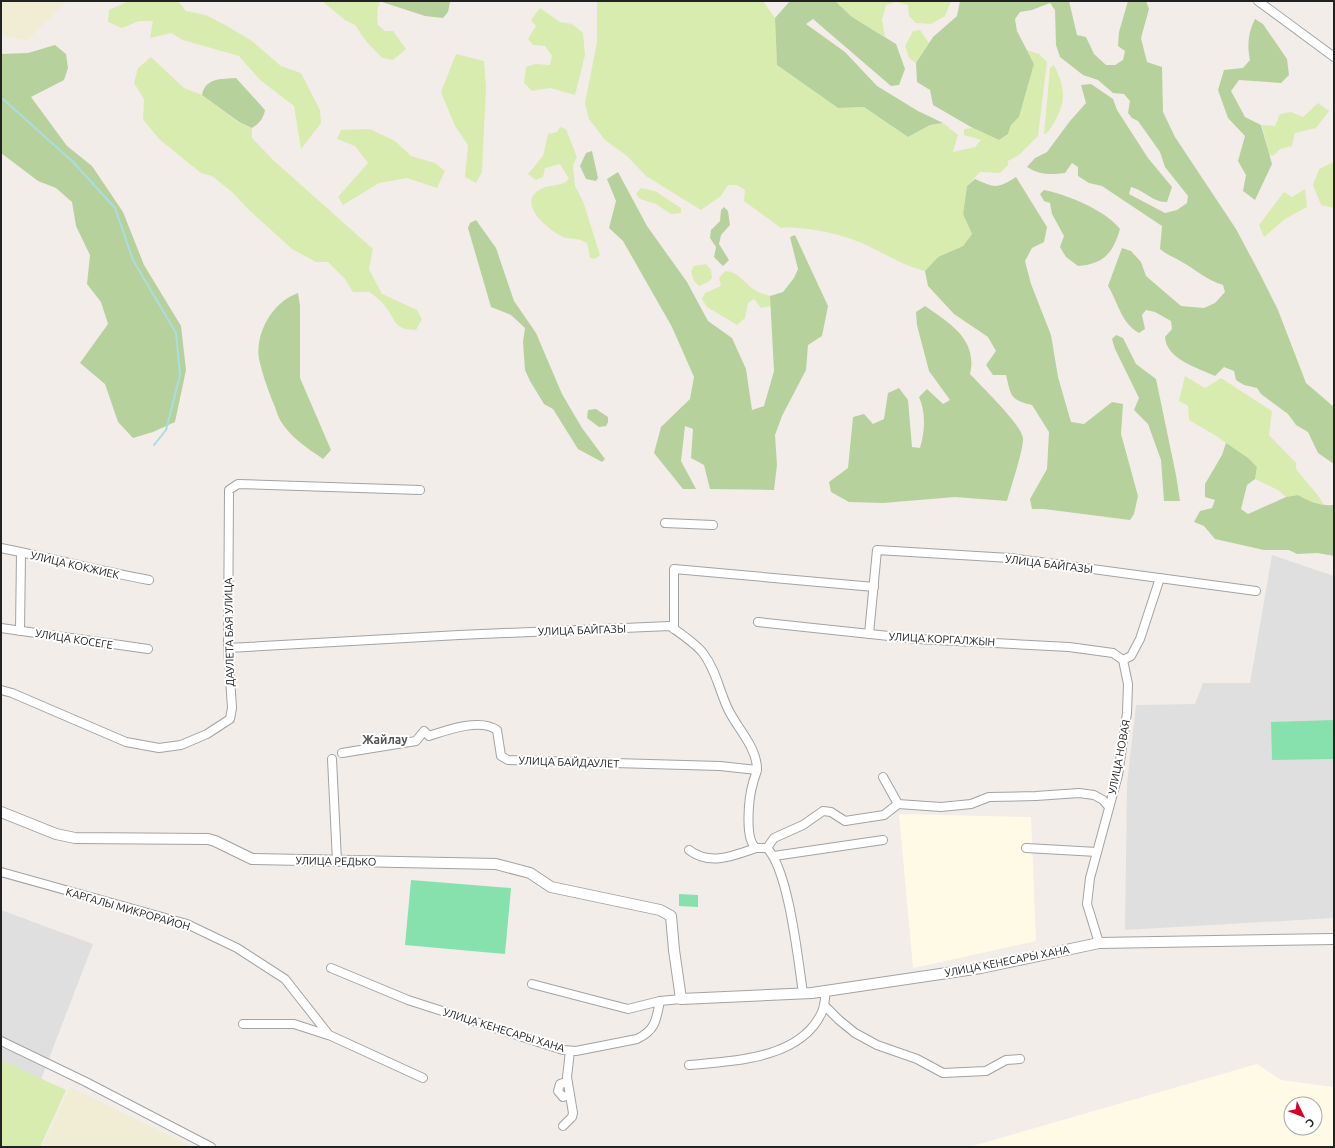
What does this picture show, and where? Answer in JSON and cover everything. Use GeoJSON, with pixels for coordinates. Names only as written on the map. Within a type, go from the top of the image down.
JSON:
{"type":"FeatureCollection","features":[{"type":"Feature","properties":{"kind":"street"},"geometry":{"type":"LineString","coordinates":[[1258,1],[1334,57]]}},
{"type":"Feature","properties":{"kind":"street","name":"ДАУЛЕТА БАЯ УЛИЦА"},"geometry":{"type":"LineString","coordinates":[[1,690],[126,742],[160,748],[181,745],[207,734],[230,719],[232,708],[228,648],[229,490],[238,484],[420,490]]}},
{"type":"Feature","properties":{"kind":"street"},"geometry":{"type":"LineString","coordinates":[[665,523],[713,525]]}},
{"type":"Feature","properties":{"kind":"street","name":"УЛИЦА КОКЖИЕК"},"geometry":{"type":"LineString","coordinates":[[1,548],[89,569],[149,580]]}},
{"type":"Feature","properties":{"kind":"street","name":"УЛИЦА БАЙГАЗЫ"},"geometry":{"type":"LineString","coordinates":[[869,634],[877,550],[1010,558],[1256,591]]}},
{"type":"Feature","properties":{"kind":"street"},"geometry":{"type":"LineString","coordinates":[[20,631],[21,552]]}},
{"type":"Feature","properties":{"kind":"street"},"geometry":{"type":"LineString","coordinates":[[756,848],[750,838],[749,816],[750,799],[757,770],[756,759],[746,738],[727,707],[708,660],[702,652],[674,629],[674,569],[874,587]]}},
{"type":"Feature","properties":{"kind":"street"},"geometry":{"type":"LineString","coordinates":[[1123,660],[1131,656],[1140,640],[1160,578]]}},
{"type":"Feature","properties":{"kind":"street","name":"УЛИЦА КОРГАЛЖЫН"},"geometry":{"type":"LineString","coordinates":[[758,622],[917,639],[1069,647],[1113,654],[1123,660]]}},
{"type":"Feature","properties":{"kind":"street","name":"УЛИЦА БАЙГАЗЫ"},"geometry":{"type":"LineString","coordinates":[[228,648],[459,635],[670,626],[674,629]]}},
{"type":"Feature","properties":{"kind":"street","name":"УЛИЦА КОСЕГЕ"},"geometry":{"type":"LineString","coordinates":[[1,628],[148,649]]}},
{"type":"Feature","properties":{"kind":"street","name":"УЛИЦА НОВАЯ"},"geometry":{"type":"LineString","coordinates":[[1099,943],[1087,904],[1090,878],[1118,775],[1127,713],[1128,684],[1123,660]]}},
{"type":"Feature","properties":{"kind":"street","name":"УЛИЦА БАЙДАУЛЕТ"},"geometry":{"type":"LineString","coordinates":[[342,753],[416,741],[424,732],[429,736],[465,725],[493,728],[497,730],[502,756],[508,760],[720,766],[757,770]]}},
{"type":"Feature","properties":{"kind":"street"},"geometry":{"type":"LineString","coordinates":[[332,760],[337,861]]}},
{"type":"Feature","properties":{"kind":"street"},"geometry":{"type":"LineString","coordinates":[[883,777],[898,804]]}},
{"type":"Feature","properties":{"kind":"street"},"geometry":{"type":"LineString","coordinates":[[767,848],[774,838],[803,825],[823,811],[831,812],[845,821],[884,815],[898,804],[941,807],[971,804],[989,797],[1042,796],[1079,792],[1094,795],[1103,800],[1109,807]]}},
{"type":"Feature","properties":{"kind":"street","name":"УЛИЦА РЕДЬКО"},"geometry":{"type":"LineString","coordinates":[[1,812],[56,834],[75,838],[208,839],[252,859],[496,864],[530,873],[551,887],[660,910],[671,916],[681,999]]}},
{"type":"Feature","properties":{"kind":"street"},"geometry":{"type":"LineString","coordinates":[[774,856],[883,840]]}},
{"type":"Feature","properties":{"kind":"street"},"geometry":{"type":"LineString","coordinates":[[689,850],[698,857],[715,859],[732,857],[756,848],[767,848],[774,856],[790,909],[803,993]]}},
{"type":"Feature","properties":{"kind":"street"},"geometry":{"type":"LineString","coordinates":[[1026,848],[1097,852]]}},
{"type":"Feature","properties":{"kind":"street","name":"КАРГАЛЫ МИКРОРАЙОН"},"geometry":{"type":"LineString","coordinates":[[1,872],[187,924],[237,948],[284,979],[329,1035],[423,1078]]}},
{"type":"Feature","properties":{"kind":"street","name":"УЛИЦА КЕНЕСАРЫ ХАНА"},"geometry":{"type":"LineString","coordinates":[[681,999],[803,993],[826,990],[981,968],[1099,943],[1334,939]]}},
{"type":"Feature","properties":{"kind":"street","name":"УЛИЦА КЕНЕСАРЫ ХАНА"},"geometry":{"type":"LineString","coordinates":[[330,968],[408,1000],[570,1051],[629,1041],[646,1035],[655,1025],[660,1001]]}},
{"type":"Feature","properties":{"kind":"street"},"geometry":{"type":"LineString","coordinates":[[532,984],[628,1009],[660,1001],[681,999]]}},
{"type":"Feature","properties":{"kind":"street"},"geometry":{"type":"LineString","coordinates":[[689,1065],[741,1060],[770,1054],[800,1039],[812,1028],[823,1011],[826,990]]}},
{"type":"Feature","properties":{"kind":"street"},"geometry":{"type":"LineString","coordinates":[[824,1005],[855,1033],[877,1044],[917,1059],[943,1073],[986,1071],[1006,1060],[1020,1059]]}},
{"type":"Feature","properties":{"kind":"street"},"geometry":{"type":"LineString","coordinates":[[243,1024],[294,1024],[329,1035]]}},
{"type":"Feature","properties":{"kind":"street"},"geometry":{"type":"LineString","coordinates":[[1,1041],[86,1082],[212,1147]]}},
{"type":"Feature","properties":{"kind":"street"},"geometry":{"type":"LineString","coordinates":[[563,1126],[572,1117],[570,1095],[563,1097],[558,1091],[560,1084],[568,1084],[567,1077],[570,1051]]}},
{"type":"Feature","properties":{"kind":"shaded area"},"geometry":{"type":"Polygon","coordinates":[[[1,1],[67,1],[27,40],[1,36],[1,1]]]}},
{"type":"Feature","properties":{"kind":"shaded area"},"geometry":{"type":"Polygon","coordinates":[[[1272,555],[1334,576],[1334,918],[1125,930],[1127,783],[1136,705],[1195,704],[1203,683],[1250,683],[1272,555]]]}},
{"type":"Feature","properties":{"kind":"shaded area"},"geometry":{"type":"Polygon","coordinates":[[[899,814],[1031,817],[1036,941],[913,968],[899,814]]]}},
{"type":"Feature","properties":{"kind":"shaded area"},"geometry":{"type":"Polygon","coordinates":[[[1,910],[93,944],[15,1147],[1,1147],[1,910]]]}},
{"type":"Feature","properties":{"kind":"shaded area"},"geometry":{"type":"Polygon","coordinates":[[[1257,1064],[1281,1080],[1334,1087],[1334,1147],[969,1147],[1257,1064]]]}},
{"type":"Feature","properties":{"kind":"shaded area"},"geometry":{"type":"Polygon","coordinates":[[[70,1087],[193,1147],[42,1147],[70,1087]]]}},
{"type":"Feature","properties":{"kind":"green space"},"geometry":{"type":"Polygon","coordinates":[[[129,1],[178,1],[186,11],[206,15],[252,41],[281,66],[301,73],[320,110],[321,123],[301,149],[294,106],[260,80],[239,56],[183,40],[171,33],[150,38],[153,21],[139,21],[122,28],[108,22],[109,10],[129,1]]]}},
{"type":"Feature","properties":{"kind":"green space"},"geometry":{"type":"Polygon","coordinates":[[[322,1],[380,2],[377,11],[378,25],[385,31],[393,31],[406,49],[393,60],[382,58],[366,41],[355,25],[345,20],[322,1]]]}},
{"type":"Feature","properties":{"kind":"green space"},"geometry":{"type":"Polygon","coordinates":[[[379,1],[450,2],[448,12],[443,18],[425,16],[379,1]]]}},
{"type":"Feature","properties":{"kind":"green space"},"geometry":{"type":"Polygon","coordinates":[[[597,1],[763,1],[775,18],[777,65],[838,108],[864,107],[908,137],[930,125],[943,123],[958,135],[953,152],[975,147],[981,140],[964,135],[964,129],[973,128],[999,140],[1008,134],[1011,125],[1019,117],[1034,64],[1027,50],[1039,54],[1047,62],[1038,136],[1019,155],[1008,161],[1008,165],[1000,173],[980,172],[967,186],[963,214],[972,234],[963,246],[938,257],[925,271],[914,268],[858,241],[848,238],[814,230],[781,228],[744,201],[745,190],[737,185],[728,185],[721,196],[701,210],[646,176],[627,156],[605,140],[589,119],[585,103],[597,42],[597,1]]]}},
{"type":"Feature","properties":{"kind":"green space"},"geometry":{"type":"Polygon","coordinates":[[[790,1],[835,1],[852,17],[896,44],[905,69],[899,85],[891,86],[813,19],[806,24],[845,52],[877,86],[918,111],[943,123],[930,125],[908,137],[864,107],[838,108],[777,65],[775,18],[790,1]]]}},
{"type":"Feature","properties":{"kind":"green space"},"geometry":{"type":"Polygon","coordinates":[[[835,1],[951,1],[945,16],[931,24],[916,23],[909,16],[908,5],[896,2],[886,5],[882,20],[885,37],[852,17],[835,1]]]}},
{"type":"Feature","properties":{"kind":"green space"},"geometry":{"type":"Polygon","coordinates":[[[960,1],[1069,1],[1077,35],[1086,37],[1094,54],[1106,65],[1115,65],[1123,60],[1125,51],[1118,46],[1119,32],[1128,1],[1146,1],[1149,9],[1141,38],[1147,62],[1162,67],[1163,112],[1175,137],[1236,229],[1260,274],[1278,310],[1306,383],[1334,407],[1334,464],[1318,453],[1308,432],[1296,425],[1288,414],[1261,394],[1257,388],[1244,385],[1236,380],[1234,371],[1224,367],[1215,376],[1184,362],[1177,357],[1167,345],[1165,337],[1172,329],[1171,321],[1155,312],[1146,310],[1142,315],[1145,329],[1139,333],[1133,329],[1120,312],[1108,286],[1122,248],[1131,251],[1141,262],[1146,276],[1181,306],[1204,308],[1215,303],[1225,292],[1223,285],[1207,278],[1160,249],[1162,226],[1102,186],[1089,183],[1078,176],[1078,167],[1072,163],[1065,173],[1060,174],[1041,173],[1027,167],[1035,158],[1047,152],[1070,121],[1086,103],[1081,85],[1091,84],[1113,99],[1117,110],[1148,158],[1172,187],[1167,202],[1157,200],[1131,187],[1129,194],[1165,213],[1177,210],[1187,203],[1188,196],[1165,167],[1160,152],[1138,121],[1132,118],[1128,113],[1130,101],[1124,94],[1113,93],[1098,80],[1083,75],[1060,57],[1056,45],[1055,10],[1050,3],[1032,10],[1020,12],[1015,19],[1017,31],[1034,64],[1019,117],[1011,125],[1008,134],[999,140],[971,127],[933,105],[930,90],[917,82],[916,63],[933,37],[957,16],[960,1]]]}},
{"type":"Feature","properties":{"kind":"green space"},"geometry":{"type":"Polygon","coordinates":[[[540,8],[560,22],[572,24],[583,33],[585,55],[575,95],[550,88],[532,91],[524,83],[526,67],[535,64],[550,65],[552,56],[545,46],[533,45],[528,39],[536,26],[531,20],[540,8]]]}},
{"type":"Feature","properties":{"kind":"green space"},"geometry":{"type":"Polygon","coordinates":[[[1255,19],[1263,24],[1287,59],[1289,75],[1281,83],[1239,80],[1231,91],[1245,117],[1261,125],[1272,164],[1255,200],[1243,191],[1246,175],[1238,161],[1245,136],[1228,118],[1218,90],[1224,70],[1243,68],[1250,60],[1249,39],[1255,19]]]}},
{"type":"Feature","properties":{"kind":"green space"},"geometry":{"type":"Polygon","coordinates":[[[920,30],[929,43],[916,63],[909,58],[905,46],[913,31],[920,30]]]}},
{"type":"Feature","properties":{"kind":"green space"},"geometry":{"type":"Polygon","coordinates":[[[55,45],[66,54],[68,68],[64,80],[31,97],[67,146],[92,166],[123,212],[144,265],[181,326],[186,370],[175,422],[153,432],[133,438],[118,422],[105,384],[80,363],[108,324],[101,302],[87,284],[90,255],[76,226],[72,202],[56,188],[38,181],[1,153],[1,54],[28,53],[55,45]]]}},
{"type":"Feature","properties":{"kind":"green space"},"geometry":{"type":"Polygon","coordinates":[[[456,54],[484,61],[486,87],[482,172],[476,183],[465,177],[468,145],[455,126],[441,92],[456,54]]]}},
{"type":"Feature","properties":{"kind":"green space"},"geometry":{"type":"Polygon","coordinates":[[[151,57],[184,88],[202,95],[238,122],[252,128],[252,138],[272,159],[373,249],[369,269],[382,294],[417,310],[422,319],[416,330],[400,327],[384,305],[370,292],[353,292],[345,279],[328,262],[316,262],[292,249],[248,209],[232,192],[212,176],[201,173],[159,139],[143,119],[144,99],[134,83],[138,68],[151,57]]]}},
{"type":"Feature","properties":{"kind":"green space"},"geometry":{"type":"Polygon","coordinates":[[[1054,65],[1062,87],[1063,101],[1054,123],[1049,131],[1044,134],[1050,68],[1054,65]]]}},
{"type":"Feature","properties":{"kind":"green space"},"geometry":{"type":"Polygon","coordinates":[[[236,78],[265,110],[261,120],[252,128],[239,122],[202,95],[206,85],[214,80],[236,78]]]}},
{"type":"Feature","properties":{"kind":"green space"},"geometry":{"type":"Polygon","coordinates":[[[1318,103],[1329,111],[1316,128],[1295,133],[1292,146],[1280,149],[1273,156],[1269,154],[1262,125],[1275,126],[1280,114],[1291,112],[1303,117],[1318,103]]]}},
{"type":"Feature","properties":{"kind":"green space"},"geometry":{"type":"Polygon","coordinates":[[[560,127],[566,129],[577,157],[573,165],[575,186],[583,201],[600,255],[595,259],[590,258],[587,243],[578,239],[564,238],[542,222],[532,207],[531,200],[535,194],[543,188],[566,182],[569,179],[560,164],[545,168],[543,177],[536,180],[528,174],[543,156],[548,134],[557,132],[560,127]]]}},
{"type":"Feature","properties":{"kind":"green space"},"geometry":{"type":"Polygon","coordinates":[[[370,129],[395,141],[411,156],[435,163],[445,171],[437,188],[407,178],[379,183],[343,205],[338,197],[368,163],[355,146],[337,139],[341,130],[370,129]]]}},
{"type":"Feature","properties":{"kind":"green space"},"geometry":{"type":"Polygon","coordinates":[[[592,151],[598,178],[596,181],[586,179],[580,166],[586,153],[592,151]]]}},
{"type":"Feature","properties":{"kind":"green space"},"geometry":{"type":"Polygon","coordinates":[[[1334,162],[1334,208],[1321,205],[1313,185],[1319,169],[1334,162]]]}},
{"type":"Feature","properties":{"kind":"green space"},"geometry":{"type":"Polygon","coordinates":[[[618,172],[647,226],[687,282],[708,321],[732,338],[746,369],[752,410],[764,406],[774,371],[770,296],[783,292],[794,278],[798,269],[790,237],[795,235],[828,306],[822,336],[808,345],[806,370],[782,416],[775,435],[777,465],[774,490],[710,489],[704,465],[691,458],[693,429],[685,426],[681,461],[696,489],[683,489],[654,453],[661,427],[690,399],[694,377],[672,327],[623,241],[609,228],[616,201],[607,179],[618,172]]]}},
{"type":"Feature","properties":{"kind":"green space"},"geometry":{"type":"Polygon","coordinates":[[[1016,177],[1047,227],[1044,242],[1032,248],[1025,261],[1031,284],[1051,335],[1058,377],[1071,422],[1084,424],[1112,402],[1123,404],[1121,434],[1138,496],[1134,514],[1130,520],[1044,509],[1032,509],[1030,499],[1047,469],[1049,432],[1032,405],[1015,399],[1009,388],[1006,375],[993,375],[986,365],[996,351],[988,337],[954,314],[928,286],[925,271],[938,257],[963,246],[972,234],[963,214],[967,186],[975,179],[996,186],[1004,184],[1016,177]]]}},
{"type":"Feature","properties":{"kind":"green space"},"geometry":{"type":"Polygon","coordinates":[[[641,188],[655,191],[681,208],[681,213],[671,214],[656,204],[640,199],[636,194],[641,188]]]}},
{"type":"Feature","properties":{"kind":"green space"},"geometry":{"type":"Polygon","coordinates":[[[1305,189],[1307,207],[1285,219],[1264,237],[1259,225],[1284,192],[1292,197],[1305,189]]]}},
{"type":"Feature","properties":{"kind":"green space"},"geometry":{"type":"Polygon","coordinates":[[[1044,190],[1054,192],[1085,204],[1105,216],[1120,229],[1114,245],[1106,256],[1095,263],[1078,266],[1066,257],[1060,247],[1064,236],[1052,214],[1050,203],[1044,201],[1040,194],[1044,190]]]}},
{"type":"Feature","properties":{"kind":"green space"},"geometry":{"type":"Polygon","coordinates":[[[724,207],[728,211],[730,225],[721,235],[719,244],[729,260],[723,266],[714,257],[716,247],[710,238],[711,230],[720,221],[721,210],[724,207]]]}},
{"type":"Feature","properties":{"kind":"green space"},"geometry":{"type":"Polygon","coordinates":[[[476,220],[496,248],[514,301],[536,333],[562,394],[582,428],[605,459],[602,462],[578,449],[553,409],[544,404],[530,381],[525,370],[523,342],[525,328],[511,315],[491,307],[468,228],[470,223],[476,220]]]}},
{"type":"Feature","properties":{"kind":"green space"},"geometry":{"type":"Polygon","coordinates":[[[706,264],[711,270],[712,278],[708,282],[699,286],[694,281],[691,271],[694,266],[706,264]]]}},
{"type":"Feature","properties":{"kind":"green space"},"geometry":{"type":"Polygon","coordinates":[[[725,271],[734,273],[760,293],[770,296],[771,306],[761,308],[754,299],[748,303],[745,318],[737,325],[707,307],[702,299],[705,293],[721,286],[719,278],[725,271]]]}},
{"type":"Feature","properties":{"kind":"green space"},"geometry":{"type":"Polygon","coordinates":[[[298,293],[300,306],[300,378],[331,450],[323,459],[294,437],[280,420],[266,385],[259,359],[260,339],[268,319],[281,303],[298,293]]]}},
{"type":"Feature","properties":{"kind":"green space"},"geometry":{"type":"Polygon","coordinates":[[[925,306],[944,319],[960,334],[970,351],[970,374],[1008,415],[1021,432],[1023,443],[1007,501],[955,497],[883,503],[849,502],[831,492],[829,482],[848,468],[853,417],[864,414],[873,424],[884,419],[888,393],[899,388],[908,400],[912,447],[920,448],[923,435],[924,416],[919,397],[927,389],[943,404],[950,400],[929,371],[917,325],[916,312],[925,306]]]}},
{"type":"Feature","properties":{"kind":"green space"},"geometry":{"type":"Polygon","coordinates":[[[1116,335],[1123,338],[1136,364],[1156,379],[1180,501],[1164,501],[1161,460],[1148,424],[1134,410],[1139,398],[1115,349],[1112,339],[1116,335]]]}},
{"type":"Feature","properties":{"kind":"green space"},"geometry":{"type":"Polygon","coordinates":[[[1185,376],[1205,388],[1221,378],[1272,411],[1269,435],[1296,463],[1296,469],[1324,505],[1310,502],[1298,495],[1286,497],[1278,490],[1255,479],[1257,467],[1218,437],[1189,420],[1188,406],[1179,401],[1185,376]]]}},
{"type":"Feature","properties":{"kind":"green space"},"geometry":{"type":"Polygon","coordinates":[[[596,409],[608,417],[606,426],[599,427],[587,418],[588,410],[596,409]]]}},
{"type":"Feature","properties":{"kind":"green space"},"geometry":{"type":"Polygon","coordinates":[[[1226,443],[1248,458],[1257,467],[1255,479],[1247,485],[1241,509],[1248,514],[1286,497],[1298,495],[1315,503],[1334,505],[1334,556],[1318,553],[1297,554],[1289,550],[1264,550],[1215,539],[1204,526],[1194,522],[1200,511],[1212,508],[1215,500],[1205,497],[1205,484],[1222,455],[1226,443]]]}},
{"type":"Feature","properties":{"kind":"green space"},"geometry":{"type":"Polygon","coordinates":[[[1334,720],[1334,759],[1272,760],[1271,722],[1334,720]]]}},
{"type":"Feature","properties":{"kind":"green space"},"geometry":{"type":"Polygon","coordinates":[[[411,880],[511,888],[505,954],[405,945],[411,880]]]}},
{"type":"Feature","properties":{"kind":"green space"},"geometry":{"type":"Polygon","coordinates":[[[679,894],[698,895],[698,907],[679,906],[679,894]]]}},
{"type":"Feature","properties":{"kind":"green space"},"geometry":{"type":"Polygon","coordinates":[[[1,1060],[66,1090],[40,1147],[1,1147],[1,1060]]]}},
{"type":"Feature","properties":{"kind":"waterway"},"geometry":{"type":"LineString","coordinates":[[3,99],[73,162],[115,208],[133,260],[176,333],[180,375],[166,430],[154,445]]}},
{"type":"Feature","properties":{"kind":"district","name":"Жайлау"},"geometry":{"type":"Point","coordinates":[385,739]}}]}
